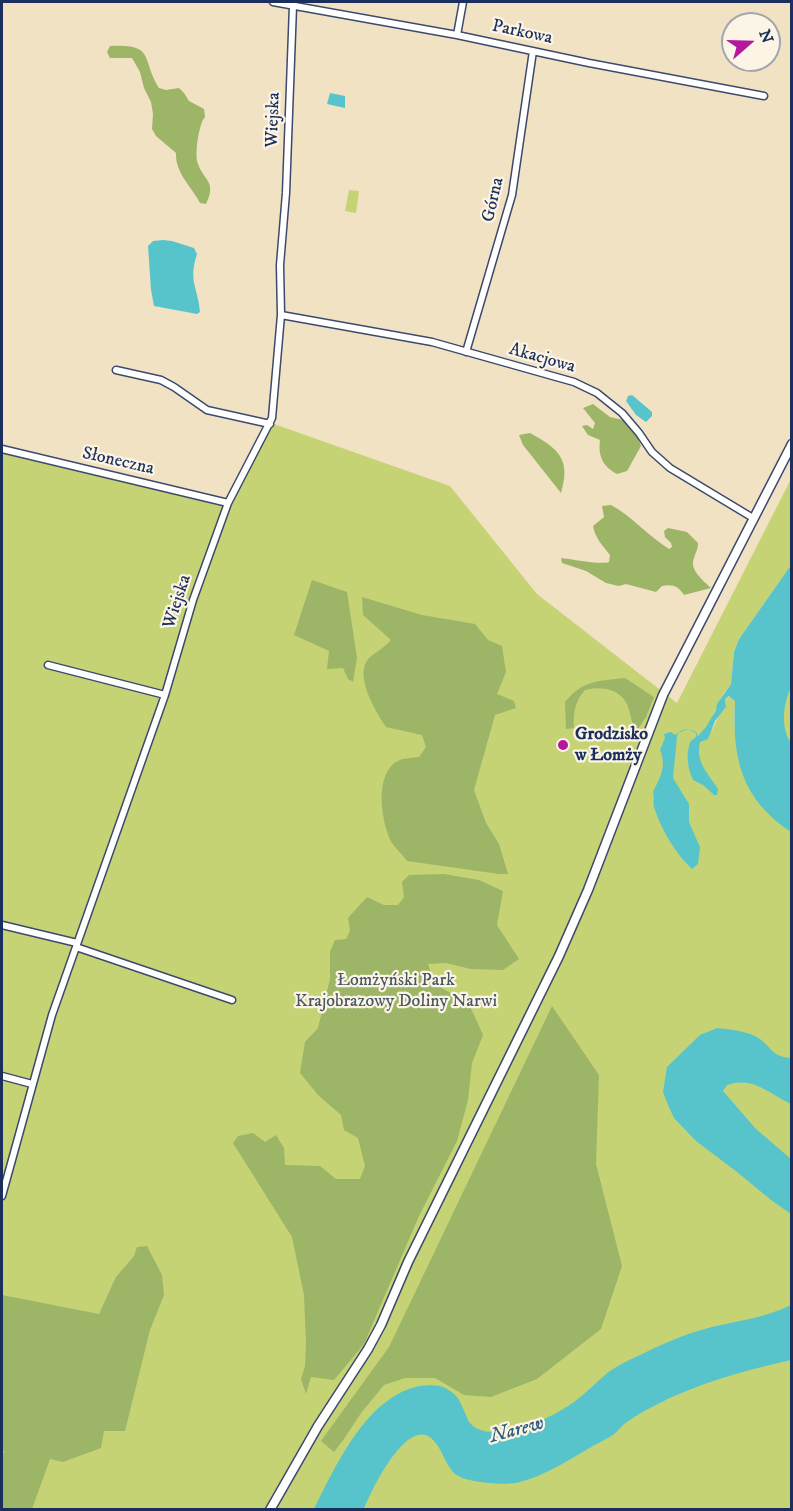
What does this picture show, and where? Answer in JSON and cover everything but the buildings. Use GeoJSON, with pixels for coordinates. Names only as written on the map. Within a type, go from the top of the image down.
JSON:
{"type":"FeatureCollection","features":[{"type":"Feature","properties":{"kind":"street","name":"Parkowa"},"geometry":{"type":"LineString","coordinates":[[273,2],[457,35],[764,96]]}},
{"type":"Feature","properties":{"kind":"street"},"geometry":{"type":"LineString","coordinates":[[457,35],[463,2]]}},
{"type":"Feature","properties":{"kind":"street","name":"Wiejska"},"geometry":{"type":"LineString","coordinates":[[2,1196],[52,1015],[165,695],[193,600],[228,503],[270,424],[275,405],[293,6]]}},
{"type":"Feature","properties":{"kind":"street","name":"Górna"},"geometry":{"type":"LineString","coordinates":[[466,352],[512,195],[533,51]]}},
{"type":"Feature","properties":{"kind":"street","name":"Akacjowa"},"geometry":{"type":"LineString","coordinates":[[280,315],[432,342],[574,382],[597,393],[631,423],[659,460],[753,518]]}},
{"type":"Feature","properties":{"kind":"street"},"geometry":{"type":"LineString","coordinates":[[116,370],[169,384],[207,410],[270,424]]}},
{"type":"Feature","properties":{"kind":"street"},"geometry":{"type":"LineString","coordinates":[[270,1509],[381,1325],[408,1262],[559,956],[588,890],[663,695],[792,444]]}},
{"type":"Feature","properties":{"kind":"street","name":"Słoneczna"},"geometry":{"type":"LineString","coordinates":[[2,450],[228,503]]}},
{"type":"Feature","properties":{"kind":"street"},"geometry":{"type":"LineString","coordinates":[[48,665],[165,695]]}},
{"type":"Feature","properties":{"kind":"street"},"geometry":{"type":"LineString","coordinates":[[2,925],[76,945],[232,1000]]}},
{"type":"Feature","properties":{"kind":"street"},"geometry":{"type":"LineString","coordinates":[[2,1076],[32,1084]]}},
{"type":"Feature","properties":{"kind":"green space"},"geometry":{"type":"Polygon","coordinates":[[[110,46],[135,47],[141,51],[145,55],[159,88],[166,90],[179,88],[189,101],[204,109],[205,117],[199,132],[197,160],[210,186],[206,204],[200,203],[185,180],[178,167],[176,153],[156,136],[152,129],[151,102],[132,58],[110,58],[107,52],[110,46]]]}},
{"type":"Feature","properties":{"kind":"green space"},"geometry":{"type":"Polygon","coordinates":[[[349,190],[359,191],[356,213],[345,211],[349,190]]]}},
{"type":"Feature","properties":{"kind":"green space"},"geometry":{"type":"Polygon","coordinates":[[[593,404],[610,417],[623,420],[636,433],[641,446],[627,471],[617,474],[605,464],[600,451],[600,440],[588,435],[582,426],[587,425],[593,429],[595,423],[583,408],[593,404]]]}},
{"type":"Feature","properties":{"kind":"green space","name":"Łomżyński Park Krajobrazowy Doliny Narwi"},"geometry":{"type":"Polygon","coordinates":[[[271,423],[450,486],[537,594],[677,703],[791,479],[791,565],[739,639],[734,652],[731,684],[713,715],[712,730],[726,707],[725,699],[730,696],[735,701],[734,722],[738,752],[791,613],[791,1509],[2,1510],[2,446],[232,501],[271,423]]]}},
{"type":"Feature","properties":{"kind":"green space"},"geometry":{"type":"Polygon","coordinates":[[[530,433],[548,444],[560,456],[564,472],[561,493],[523,445],[519,435],[530,433]]]}},
{"type":"Feature","properties":{"kind":"green space"},"geometry":{"type":"Polygon","coordinates":[[[611,505],[669,549],[672,547],[671,543],[665,537],[664,531],[668,528],[687,532],[698,543],[693,567],[711,588],[684,595],[672,586],[662,586],[656,592],[626,584],[619,586],[606,583],[586,571],[562,563],[561,558],[609,562],[610,555],[597,538],[593,526],[604,517],[602,506],[611,505]]]}},
{"type":"Feature","properties":{"kind":"green space"},"geometry":{"type":"Polygon","coordinates":[[[312,580],[347,592],[357,658],[353,682],[348,679],[343,668],[327,669],[329,651],[294,635],[312,580]]]}},
{"type":"Feature","properties":{"kind":"green space"},"geometry":{"type":"Polygon","coordinates":[[[362,597],[422,615],[475,624],[488,640],[502,646],[506,672],[497,694],[514,701],[516,708],[495,715],[474,790],[486,823],[499,844],[508,874],[407,861],[392,843],[383,811],[383,786],[386,775],[391,766],[400,760],[419,757],[426,747],[422,735],[386,727],[368,693],[364,674],[365,665],[369,658],[391,640],[363,615],[362,597]]]}},
{"type":"Feature","properties":{"kind":"green space"},"geometry":{"type":"Polygon","coordinates":[[[625,678],[654,697],[646,717],[636,732],[624,699],[614,691],[603,688],[585,690],[575,708],[574,728],[566,729],[565,702],[578,689],[592,683],[625,678]]]}},
{"type":"Feature","properties":{"kind":"green space"},"geometry":{"type":"Polygon","coordinates":[[[444,874],[479,880],[503,891],[497,925],[519,959],[503,970],[471,969],[446,963],[428,964],[435,984],[469,1004],[483,1035],[472,1063],[468,1100],[457,1141],[419,1216],[364,1344],[334,1380],[311,1377],[306,1394],[301,1379],[305,1366],[306,1343],[304,1295],[292,1237],[233,1143],[238,1136],[253,1133],[265,1142],[276,1135],[284,1148],[285,1165],[320,1166],[336,1179],[360,1179],[365,1166],[358,1138],[344,1130],[341,1115],[318,1095],[300,1073],[305,1042],[318,1028],[330,979],[330,952],[335,940],[346,939],[350,931],[348,918],[367,897],[384,905],[398,905],[404,897],[402,882],[409,875],[444,874]]]}},
{"type":"Feature","properties":{"kind":"green space"},"geometry":{"type":"Polygon","coordinates":[[[552,1006],[599,1075],[596,1164],[622,1266],[601,1329],[537,1379],[491,1397],[464,1395],[435,1378],[405,1378],[384,1385],[334,1452],[321,1441],[389,1347],[552,1006]]]}},
{"type":"Feature","properties":{"kind":"green space"},"geometry":{"type":"Polygon","coordinates":[[[147,1246],[162,1275],[164,1295],[150,1330],[125,1431],[104,1431],[101,1448],[63,1462],[50,1459],[32,1509],[2,1509],[2,1453],[5,1452],[2,1450],[2,1295],[99,1314],[116,1277],[134,1256],[137,1247],[147,1246]]]}},
{"type":"Feature","properties":{"kind":"water"},"geometry":{"type":"Polygon","coordinates":[[[330,93],[345,96],[345,108],[327,104],[330,93]]]}},
{"type":"Feature","properties":{"kind":"water"},"geometry":{"type":"Polygon","coordinates":[[[163,240],[194,248],[197,254],[193,271],[200,312],[197,314],[154,306],[148,246],[153,241],[163,240]]]}},
{"type":"Feature","properties":{"kind":"water"},"geometry":{"type":"Polygon","coordinates":[[[632,395],[652,412],[652,416],[646,422],[636,415],[626,401],[628,396],[632,395]]]}},
{"type":"Feature","properties":{"kind":"water"},"geometry":{"type":"Polygon","coordinates":[[[791,565],[792,685],[786,699],[784,722],[791,743],[791,832],[761,806],[743,776],[735,741],[735,701],[729,696],[725,699],[726,707],[715,721],[708,739],[700,742],[699,756],[718,789],[717,795],[693,780],[688,766],[688,756],[690,742],[696,737],[696,733],[689,729],[696,732],[697,737],[706,727],[717,704],[731,684],[734,652],[739,639],[791,565]]]}},
{"type":"Feature","properties":{"kind":"water"},"geometry":{"type":"Polygon","coordinates":[[[687,729],[678,733],[673,778],[689,804],[689,822],[700,847],[698,864],[692,869],[675,849],[661,826],[654,807],[653,792],[662,772],[663,761],[660,750],[665,738],[664,734],[671,732],[675,735],[682,730],[687,729]]]}},
{"type":"Feature","properties":{"kind":"water"},"geometry":{"type":"Polygon","coordinates":[[[717,1028],[755,1036],[775,1053],[791,1058],[791,1104],[753,1084],[727,1085],[723,1091],[756,1129],[791,1159],[791,1214],[696,1141],[674,1118],[668,1105],[663,1092],[667,1067],[700,1035],[717,1028]]]}},
{"type":"Feature","properties":{"kind":"water","name":"Narew"},"geometry":{"type":"Polygon","coordinates":[[[791,1305],[791,1360],[721,1378],[670,1398],[634,1417],[611,1436],[536,1477],[510,1484],[466,1479],[454,1473],[432,1439],[422,1434],[401,1446],[382,1473],[364,1509],[314,1509],[355,1435],[384,1403],[401,1392],[420,1386],[444,1387],[458,1398],[467,1418],[477,1428],[491,1432],[514,1430],[562,1410],[613,1369],[657,1347],[699,1330],[761,1316],[791,1305]]]}},
{"type":"Feature","properties":{"kind":"place","name":"Grodzisko w Łomży"},"geometry":{"type":"Point","coordinates":[563,745]}}]}
